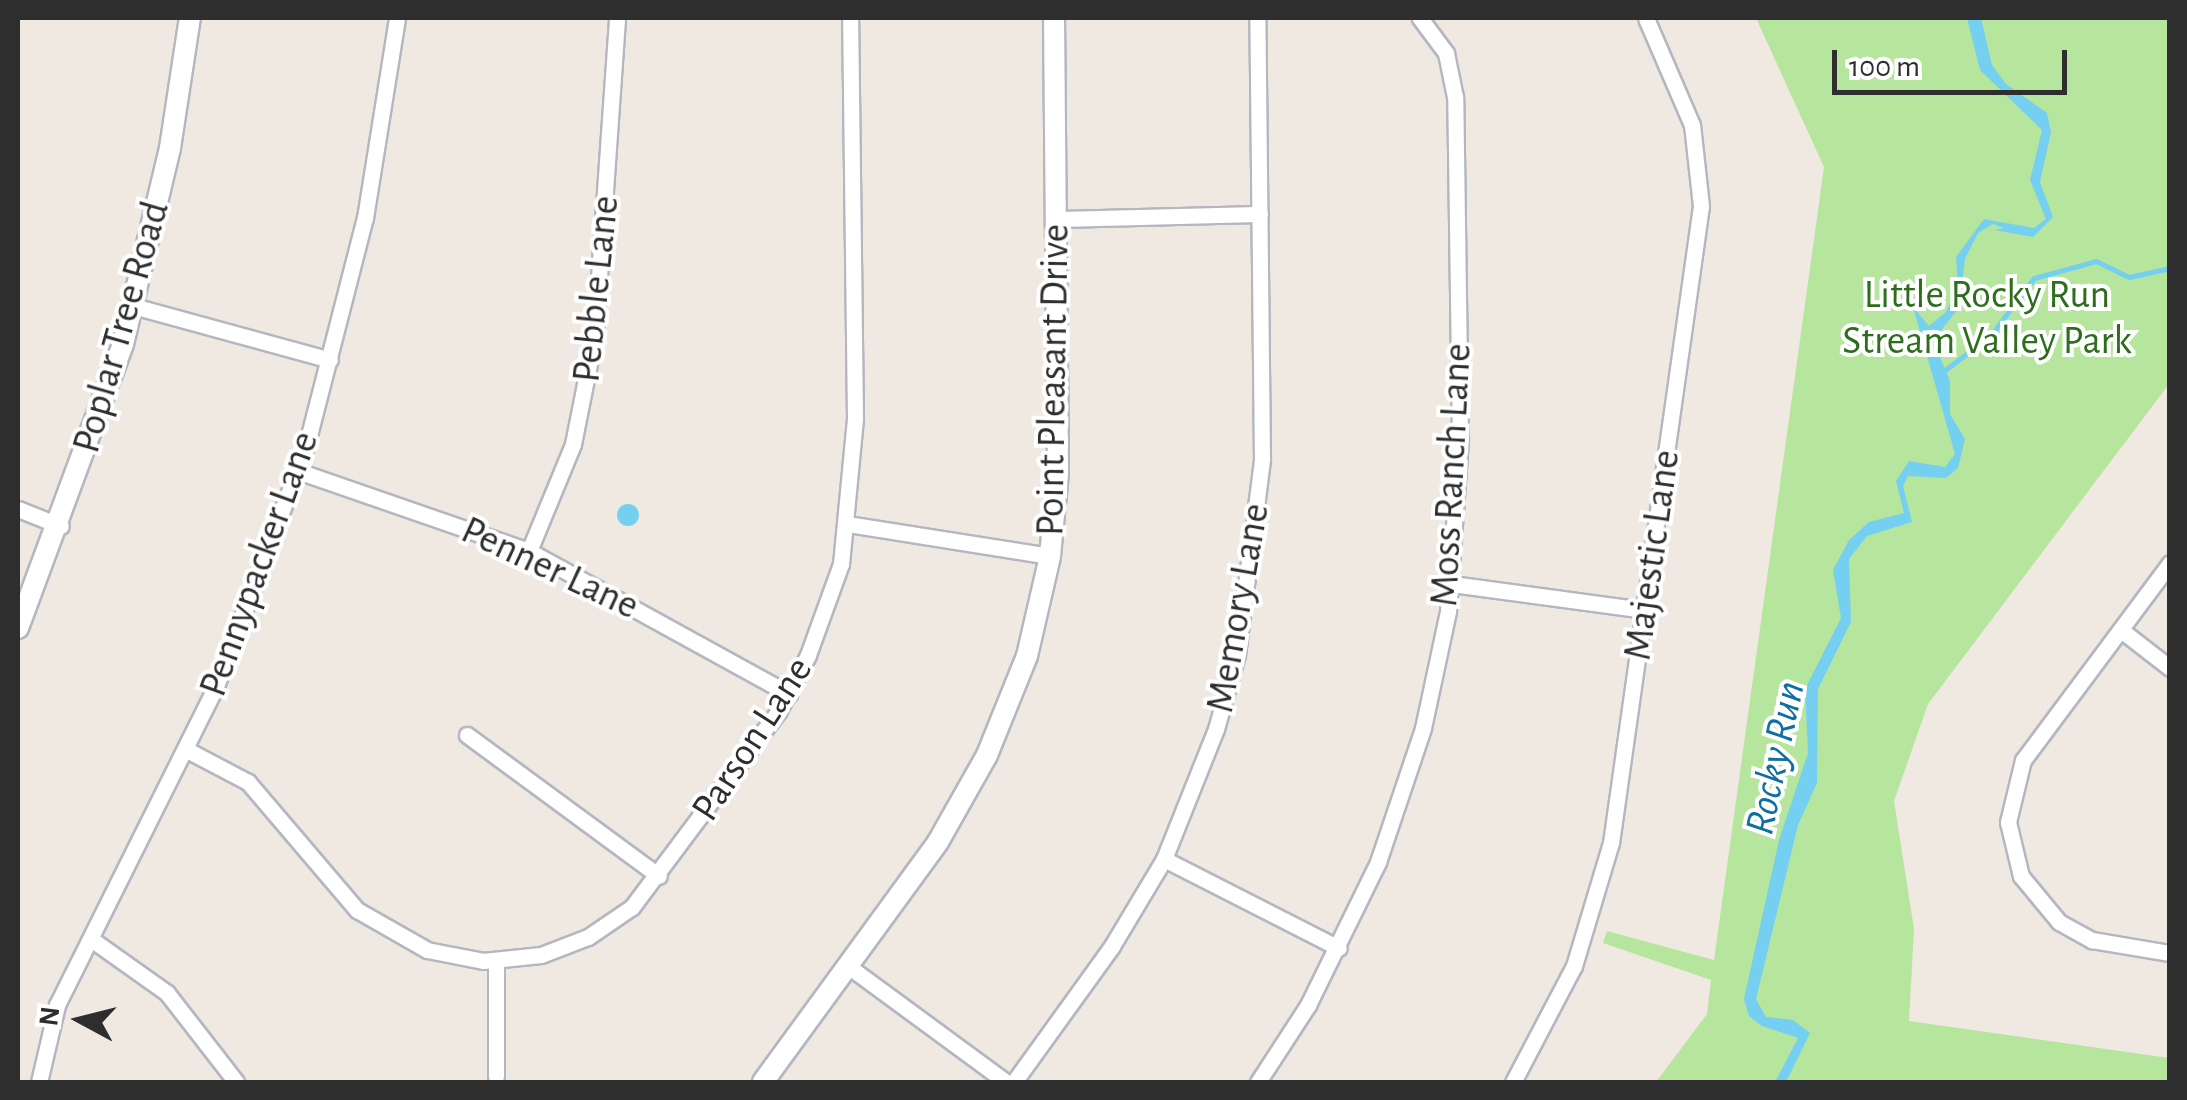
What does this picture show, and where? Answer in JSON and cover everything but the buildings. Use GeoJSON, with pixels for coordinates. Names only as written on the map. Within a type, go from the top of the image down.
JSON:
{"type":"FeatureCollection","features":[{"type":"Feature","properties":{"kind":"street","name":"Poplar Tree Road"},"geometry":{"type":"LineString","coordinates":[[18,628],[61,526],[134,306],[190,18]]}},
{"type":"Feature","properties":{"kind":"street","name":"Pennypacker Lane"},"geometry":{"type":"LineString","coordinates":[[40,1082],[57,1005],[187,750],[298,472],[368,202],[397,18]]}},
{"type":"Feature","properties":{"kind":"street","name":"Pebble Lane"},"geometry":{"type":"LineString","coordinates":[[529,551],[573,444],[596,334],[617,18]]}},
{"type":"Feature","properties":{"kind":"street","name":"Parson Lane"},"geometry":{"type":"LineString","coordinates":[[187,750],[258,790],[335,888],[380,927],[427,950],[496,961],[541,955],[588,938],[632,908],[789,694],[829,604],[848,524],[855,418],[850,18]]}},
{"type":"Feature","properties":{"kind":"street","name":"Point Pleasant Drive"},"geometry":{"type":"LineString","coordinates":[[762,1082],[938,842],[988,755],[1027,656],[1050,556],[1058,474],[1054,18]]}},
{"type":"Feature","properties":{"kind":"street","name":"Memory Lane"},"geometry":{"type":"LineString","coordinates":[[1014,1082],[1112,946],[1164,859],[1216,729],[1252,582],[1262,460],[1257,18]]}},
{"type":"Feature","properties":{"kind":"street","name":"Moss Ranch Lane"},"geometry":{"type":"LineString","coordinates":[[1258,1082],[1339,948],[1409,774],[1452,584],[1460,438],[1455,97],[1446,54],[1420,18]]}},
{"type":"Feature","properties":{"kind":"street","name":"Majestic Lane"},"geometry":{"type":"LineString","coordinates":[[1513,1082],[1574,966],[1596,904],[1645,610],[1702,186],[1692,125],[1646,18]]}},
{"type":"Feature","properties":{"kind":"street"},"geometry":{"type":"LineString","coordinates":[[1057,219],[1260,214]]}},
{"type":"Feature","properties":{"kind":"street"},"geometry":{"type":"LineString","coordinates":[[134,306],[330,360]]}},
{"type":"Feature","properties":{"kind":"street","name":"Penner Lane"},"geometry":{"type":"LineString","coordinates":[[298,472],[529,551],[789,694]]}},
{"type":"Feature","properties":{"kind":"street"},"geometry":{"type":"LineString","coordinates":[[18,509],[61,526]]}},
{"type":"Feature","properties":{"kind":"street"},"geometry":{"type":"LineString","coordinates":[[848,524],[1050,556]]}},
{"type":"Feature","properties":{"kind":"street"},"geometry":{"type":"LineString","coordinates":[[2170,564],[2024,760],[2011,792],[2009,836],[2028,889],[2059,922],[2092,940],[2170,953]]}},
{"type":"Feature","properties":{"kind":"street"},"geometry":{"type":"LineString","coordinates":[[1452,584],[1645,610]]}},
{"type":"Feature","properties":{"kind":"street"},"geometry":{"type":"LineString","coordinates":[[2121,630],[2170,668]]}},
{"type":"Feature","properties":{"kind":"street"},"geometry":{"type":"LineString","coordinates":[[467,734],[658,876]]}},
{"type":"Feature","properties":{"kind":"street"},"geometry":{"type":"LineString","coordinates":[[1164,859],[1339,948]]}},
{"type":"Feature","properties":{"kind":"street"},"geometry":{"type":"LineString","coordinates":[[91,940],[166,993],[236,1082]]}},
{"type":"Feature","properties":{"kind":"street"},"geometry":{"type":"LineString","coordinates":[[496,961],[496,1076]]}},
{"type":"Feature","properties":{"kind":"street"},"geometry":{"type":"LineString","coordinates":[[848,966],[1006,1082]]}},
{"type":"Feature","properties":{"kind":"green space","name":"Little Rocky Run Stream Valley Park"},"geometry":{"type":"Polygon","coordinates":[[[1756,18],[2169,18],[2169,384],[1928,704],[1894,801],[1914,929],[1909,1021],[2169,1058],[2169,1082],[1656,1082],[1707,1014],[1711,980],[1603,943],[1607,931],[1714,960],[1824,167],[1756,18]]]}},
{"type":"Feature","properties":{"kind":"water","name":"Rocky Run"},"geometry":{"type":"Polygon","coordinates":[[[1967,18],[1981,18],[1992,65],[2006,84],[2047,113],[2051,132],[2040,182],[2053,217],[2033,237],[1994,230],[2004,228],[1993,224],[1978,233],[1965,259],[1959,308],[1933,340],[1950,381],[1950,414],[1965,439],[1958,468],[1946,478],[1908,476],[1903,486],[1912,522],[1867,536],[1849,559],[1851,622],[1818,689],[1817,783],[1798,825],[1756,999],[1766,1017],[1793,1020],[1810,1033],[1786,1082],[1775,1082],[1798,1038],[1762,1026],[1749,1016],[1744,999],[1779,840],[1808,753],[1805,689],[1841,618],[1833,570],[1849,540],[1869,522],[1904,513],[1896,481],[1909,461],[1945,467],[1955,454],[1913,307],[1929,326],[1946,312],[1958,286],[1956,257],[1984,219],[2034,228],[2046,219],[2030,180],[2042,130],[1980,70],[1967,18]]]}},
{"type":"Feature","properties":{"kind":"water"},"geometry":{"type":"Polygon","coordinates":[[[628,504],[636,507],[636,523],[628,526],[620,523],[617,515],[620,507],[628,504]]]}},
{"type":"Feature","properties":{"kind":"waterway"},"geometry":{"type":"LineString","coordinates":[[1941,373],[1991,335],[2034,278],[2096,261],[2129,277],[2170,268]]}}]}
